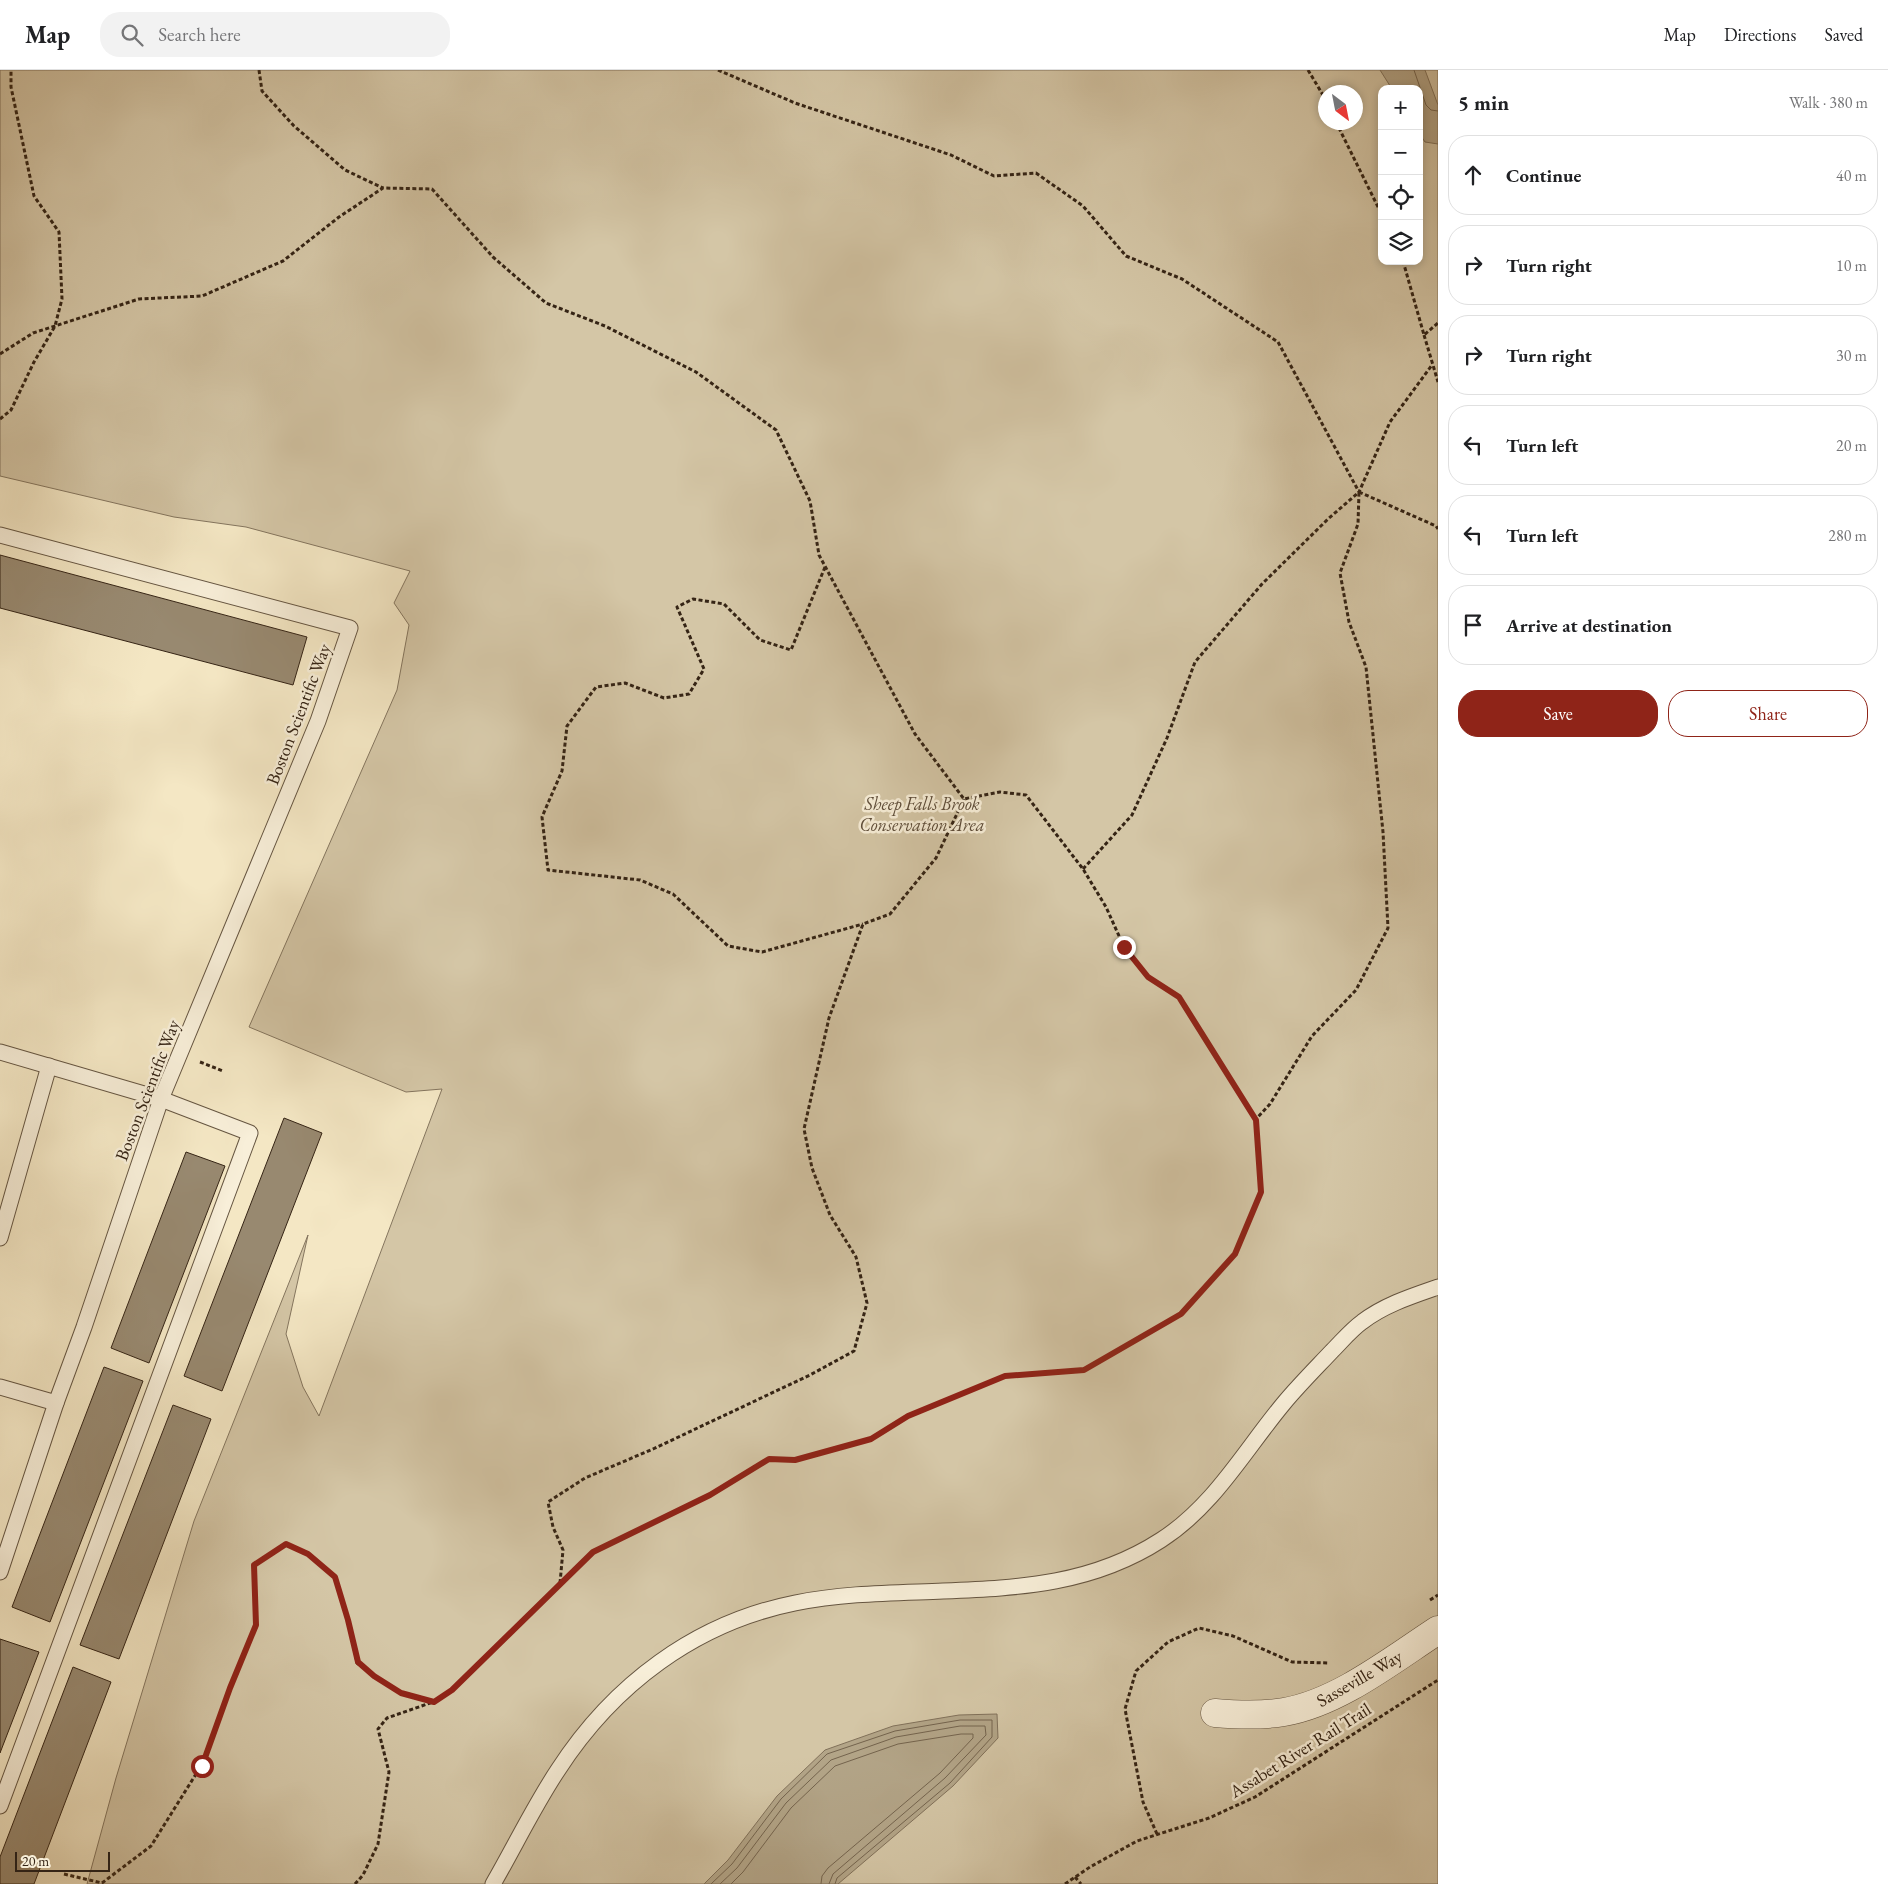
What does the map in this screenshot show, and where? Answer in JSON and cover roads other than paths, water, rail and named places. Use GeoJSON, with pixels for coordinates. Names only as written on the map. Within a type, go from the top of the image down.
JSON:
{"type":"FeatureCollection","features":[{"type":"Feature","properties":{"kind":"street","name":"Sasseville Way"},"geometry":{"type":"LineString","coordinates":[[1216,1713],[1264,1715],[1308,1706],[1329,1698],[1347,1688],[1438,1630]]}},
{"type":"Feature","properties":{"kind":"lane","name":"Boston Scientific Way"},"geometry":{"type":"LineString","coordinates":[[0,535],[350,628],[318,721],[161,1099],[0,1572]]}},
{"type":"Feature","properties":{"kind":"lane"},"geometry":{"type":"LineString","coordinates":[[0,1052],[161,1099],[250,1133],[0,1806]]}},
{"type":"Feature","properties":{"kind":"lane"},"geometry":{"type":"LineString","coordinates":[[0,1238],[49,1066]]}},
{"type":"Feature","properties":{"kind":"lane"},"geometry":{"type":"LineString","coordinates":[[494,1884],[556,1772],[576,1743],[621,1692],[673,1652],[731,1622],[765,1610],[797,1602],[857,1594],[1017,1588],[1077,1577],[1133,1556],[1161,1540],[1206,1503],[1284,1403],[1317,1366],[1362,1322],[1403,1300],[1438,1287]]}},
{"type":"Feature","properties":{"kind":"lane"},"geometry":{"type":"LineString","coordinates":[[0,1387],[56,1403]]}},
{"type":"Feature","properties":{"kind":"water"},"geometry":{"type":"Polygon","coordinates":[[[1380,70],[1425,70],[1438,105],[1438,144],[1425,142],[1423,139],[1423,85],[1389,85],[1380,70]]]}},
{"type":"Feature","properties":{"kind":"water"},"geometry":{"type":"Polygon","coordinates":[[[997,1714],[998,1738],[953,1786],[838,1884],[704,1884],[728,1860],[777,1796],[825,1750],[893,1726],[959,1715],[997,1714]]]}},
{"type":"Feature","properties":{"kind":"park label","name":"Sheep Falls Brook Conservation Area"},"geometry":{"type":"Point","coordinates":[922,813]}}]}
